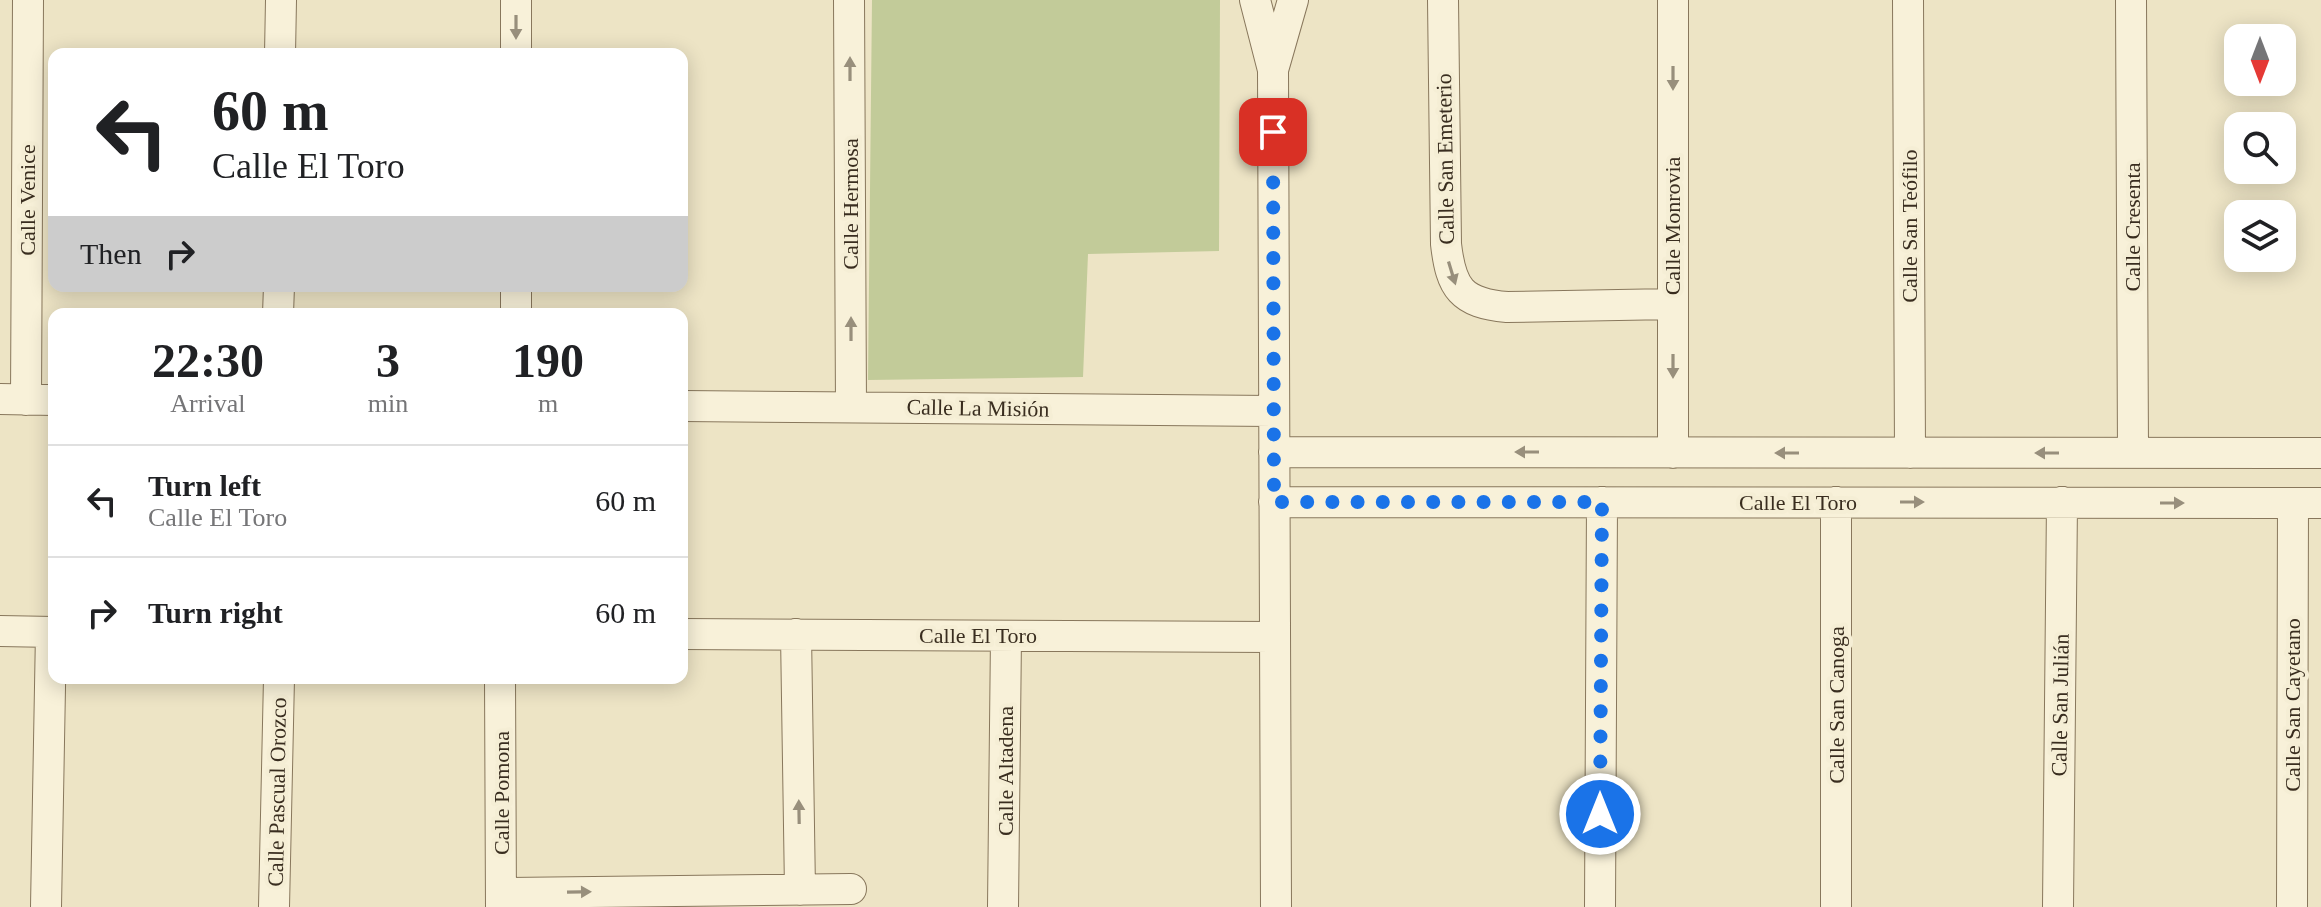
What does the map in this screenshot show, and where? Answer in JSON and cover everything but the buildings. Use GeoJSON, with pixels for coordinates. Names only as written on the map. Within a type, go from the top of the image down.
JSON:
{"type":"FeatureCollection","features":[{"type":"Feature","properties":{"kind":"street","name":"Calle Venice"},"geometry":{"type":"LineString","coordinates":[[27,400],[14,173],[28,0]]}},
{"type":"Feature","properties":{"kind":"street"},"geometry":{"type":"LineString","coordinates":[[280,48],[281,0]]}},
{"type":"Feature","properties":{"kind":"street"},"geometry":{"type":"LineString","coordinates":[[516,0],[516,48]]}},
{"type":"Feature","properties":{"kind":"street","name":"Calle Hermosa"},"geometry":{"type":"LineString","coordinates":[[849,0],[851,407]]}},
{"type":"Feature","properties":{"kind":"street"},"geometry":{"type":"LineString","coordinates":[[1255,0],[1273,70],[1276,907]]}},
{"type":"Feature","properties":{"kind":"street"},"geometry":{"type":"LineString","coordinates":[[1273,70],[1293,0]]}},
{"type":"Feature","properties":{"kind":"street","name":"Calle San Emeterio"},"geometry":{"type":"LineString","coordinates":[[1443,0],[1446,244],[1449,269],[1456,287],[1470,300],[1486,306],[1672,304]]}},
{"type":"Feature","properties":{"kind":"street","name":"Calle Monrovia"},"geometry":{"type":"LineString","coordinates":[[1673,0],[1672,304],[1684,453],[1695,502]]}},
{"type":"Feature","properties":{"kind":"street","name":"Calle San Teófilo"},"geometry":{"type":"LineString","coordinates":[[1908,0],[1910,453]]}},
{"type":"Feature","properties":{"kind":"street","name":"Calle Cresenta"},"geometry":{"type":"LineString","coordinates":[[2131,0],[2133,453]]}},
{"type":"Feature","properties":{"kind":"street","name":"Calle La Misión"},"geometry":{"type":"LineString","coordinates":[[688,406],[1274,411]]}},
{"type":"Feature","properties":{"kind":"street"},"geometry":{"type":"LineString","coordinates":[[1274,452],[2321,453]]}},
{"type":"Feature","properties":{"kind":"street"},"geometry":{"type":"LineString","coordinates":[[1871,453],[1871,502]]}},
{"type":"Feature","properties":{"kind":"street"},"geometry":{"type":"LineString","coordinates":[[2095,502],[2097,453]]}},
{"type":"Feature","properties":{"kind":"street","name":"Calle El Toro"},"geometry":{"type":"LineString","coordinates":[[1274,502],[2307,503]]}},
{"type":"Feature","properties":{"kind":"street"},"geometry":{"type":"LineString","coordinates":[[1600,907],[1602,502]]}},
{"type":"Feature","properties":{"kind":"street","name":"Calle San Canoga"},"geometry":{"type":"LineString","coordinates":[[1836,502],[1836,907]]}},
{"type":"Feature","properties":{"kind":"street","name":"Calle San Julián"},"geometry":{"type":"LineString","coordinates":[[2058,907],[2062,502]]}},
{"type":"Feature","properties":{"kind":"street","name":"Calle San Cayetano"},"geometry":{"type":"LineString","coordinates":[[2292,907],[2307,503]]}},
{"type":"Feature","properties":{"kind":"street"},"geometry":{"type":"LineString","coordinates":[[0,631],[48,632]]}},
{"type":"Feature","properties":{"kind":"street","name":"Calle El Toro"},"geometry":{"type":"LineString","coordinates":[[688,634],[1275,637]]}},
{"type":"Feature","properties":{"kind":"street"},"geometry":{"type":"LineString","coordinates":[[796,634],[800,890]]}},
{"type":"Feature","properties":{"kind":"street","name":"Calle Altadena"},"geometry":{"type":"LineString","coordinates":[[1003,907],[1006,636]]}},
{"type":"Feature","properties":{"kind":"street"},"geometry":{"type":"LineString","coordinates":[[46,907],[52,684]]}},
{"type":"Feature","properties":{"kind":"street","name":"Calle Pascual Orozco"},"geometry":{"type":"LineString","coordinates":[[274,907],[279,684]]}},
{"type":"Feature","properties":{"kind":"street","name":"Calle Pomona"},"geometry":{"type":"LineString","coordinates":[[500,684],[501,900]]}},
{"type":"Feature","properties":{"kind":"street"},"geometry":{"type":"LineString","coordinates":[[501,900],[851,889]]}},
{"type":"Feature","properties":{"kind":"green space"},"geometry":{"type":"Polygon","coordinates":[[[872,0],[1220,0],[1219,251],[1088,254],[1083,377],[868,380],[872,0]]]}},
{"type":"Feature","properties":{"kind":"route"},"geometry":{"type":"LineString","coordinates":[[1273,132],[1274,502],[1602,502],[1600,814]]}}]}
